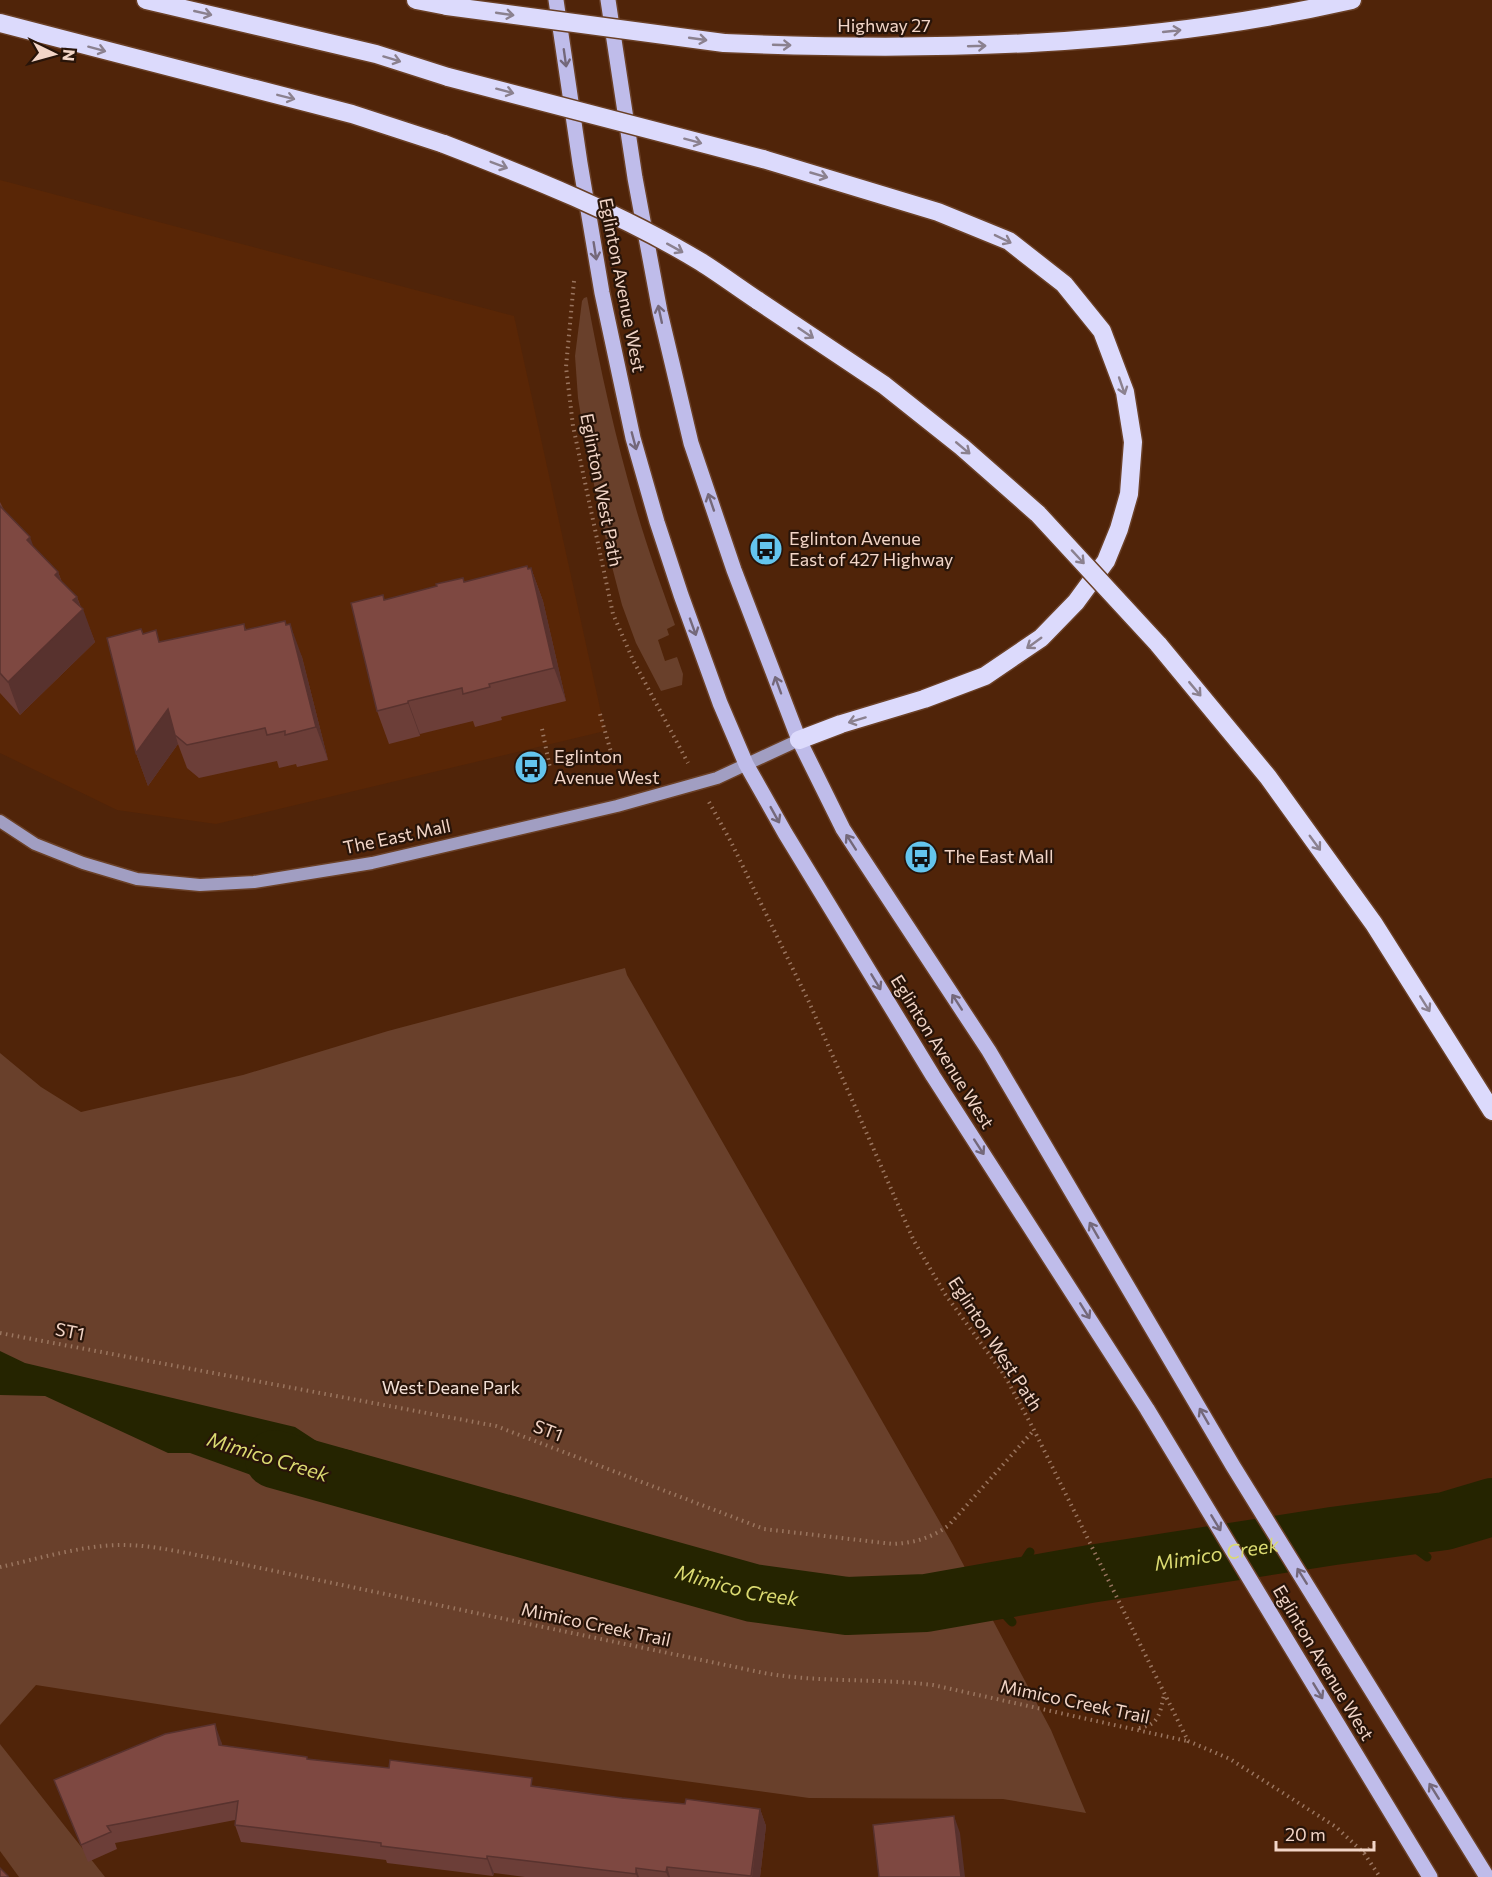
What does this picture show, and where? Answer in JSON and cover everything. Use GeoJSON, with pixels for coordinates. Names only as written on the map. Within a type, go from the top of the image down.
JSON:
{"type":"FeatureCollection","features":[{"type":"Feature","properties":{"kind":"highway"},"geometry":{"type":"LineString","coordinates":[[146,0],[376,54],[448,77],[763,159],[938,212],[1009,241],[1064,284],[1102,332],[1125,392],[1133,442],[1129,494],[1119,529],[1106,561],[1076,602],[1041,638],[985,676],[924,699],[841,724],[799,740]]}},
{"type":"Feature","properties":{"kind":"highway","name":"Highway 27"},"geometry":{"type":"LineString","coordinates":[[416,0],[724,43],[892,47],[1100,39],[1257,18],[1352,0]]}},
{"type":"Feature","properties":{"kind":"highway"},"geometry":{"type":"LineString","coordinates":[[0,23],[352,114],[444,144],[542,182],[643,230],[701,262],[884,384],[962,447],[1038,514],[1158,644],[1268,777],[1374,924],[1492,1111]]}},
{"type":"Feature","properties":{"kind":"main road","name":"Eglinton Avenue West"},"geometry":{"type":"LineString","coordinates":[[556,0],[602,293],[633,438],[681,595],[720,703],[746,764],[784,833],[933,1076],[1062,1275],[1186,1473],[1430,1877]]}},
{"type":"Feature","properties":{"kind":"main road","name":"Eglinton Avenue West"},"geometry":{"type":"LineString","coordinates":[[608,0],[635,178],[657,301],[691,443],[734,570],[799,740],[843,830],[989,1051],[1233,1466],[1487,1877]]}},
{"type":"Feature","properties":{"kind":"main road","name":"The East Mall"},"geometry":{"type":"LineString","coordinates":[[0,821],[35,844],[83,863],[137,879],[200,885],[254,882],[372,863],[617,807],[717,778],[799,740]]}},
{"type":"Feature","properties":{"kind":"path","name":"Eglinton West Path"},"geometry":{"type":"LineString","coordinates":[[574,277],[566,367],[573,426],[613,614],[633,660],[654,699]]}},
{"type":"Feature","properties":{"kind":"path"},"geometry":{"type":"LineString","coordinates":[[600,714],[611,752]]}},
{"type":"Feature","properties":{"kind":"path"},"geometry":{"type":"LineString","coordinates":[[542,729],[550,768]]}},
{"type":"Feature","properties":{"kind":"path","name":"Eglinton West Path"},"geometry":{"type":"LineString","coordinates":[[730,842],[809,1002],[914,1241],[945,1294],[1005,1376],[1035,1430],[1188,1741]]}},
{"type":"Feature","properties":{"kind":"path","name":"ST1"},"geometry":{"type":"LineString","coordinates":[[0,1333],[496,1426],[764,1529],[893,1544],[924,1539],[949,1525],[1035,1430]]}},
{"type":"Feature","properties":{"kind":"path","name":"Mimico Creek Trail"},"geometry":{"type":"LineString","coordinates":[[0,1568],[97,1547],[145,1546],[773,1675],[933,1684],[1188,1741]]}},
{"type":"Feature","properties":{"kind":"path"},"geometry":{"type":"LineString","coordinates":[[1135,1729],[1148,1727],[1155,1721],[1160,1714],[1165,1695]]}},
{"type":"Feature","properties":{"kind":"path"},"geometry":{"type":"LineString","coordinates":[[1188,1741],[1230,1759],[1336,1827],[1364,1853],[1380,1877]]}},
{"type":"Feature","properties":{"kind":"path"},"geometry":{"type":"LineString","coordinates":[[1364,1853],[1375,1844]]}},
{"type":"Feature","properties":{"kind":"shaded area"},"geometry":{"type":"Polygon","coordinates":[[[0,180],[514,316],[605,731],[216,824],[117,810],[0,753],[0,180]]]}},
{"type":"Feature","properties":{"kind":"green space"},"geometry":{"type":"Polygon","coordinates":[[[587,297],[622,459],[637,512],[675,625],[667,629],[669,635],[658,640],[665,661],[677,657],[683,674],[682,685],[661,691],[636,643],[622,605],[586,447],[578,398],[575,356],[582,301],[587,297]]]}},
{"type":"Feature","properties":{"kind":"green space","name":"West Deane Park"},"geometry":{"type":"Polygon","coordinates":[[[625,968],[953,1545],[1051,1730],[1086,1813],[1003,1799],[809,1798],[399,1742],[36,1685],[0,1725],[0,1053],[41,1087],[81,1112],[243,1075],[388,1031],[625,968]]]}},
{"type":"Feature","properties":{"kind":"green space"},"geometry":{"type":"Polygon","coordinates":[[[0,1744],[105,1877],[19,1877],[0,1851],[0,1744]]]}},
{"type":"Feature","properties":{"kind":"water"},"geometry":{"type":"Polygon","coordinates":[[[0,1351],[25,1363],[295,1427],[321,1444],[353,1451],[350,1493],[265,1480],[190,1453],[168,1453],[45,1396],[0,1395],[0,1351]]]}},
{"type":"Feature","properties":{"kind":"building"},"geometry":{"type":"Polygon","coordinates":[[[0,506],[30,537],[27,540],[58,572],[55,575],[77,597],[73,600],[83,609],[8,682],[0,673],[0,506]]]}},
{"type":"Feature","properties":{"kind":"building"},"geometry":{"type":"Polygon","coordinates":[[[527,566],[528,569],[531,568],[554,668],[489,684],[490,687],[463,694],[462,688],[377,711],[351,603],[383,595],[384,600],[437,586],[436,584],[463,578],[464,582],[527,566]]]}},
{"type":"Feature","properties":{"kind":"building"},"geometry":{"type":"Polygon","coordinates":[[[285,621],[286,625],[290,624],[316,727],[285,735],[285,731],[267,735],[265,728],[187,745],[175,735],[168,709],[136,753],[107,638],[141,629],[143,634],[156,630],[159,642],[244,624],[245,630],[285,621]]]}},
{"type":"Feature","properties":{"kind":"building"},"geometry":{"type":"Polygon","coordinates":[[[215,1724],[219,1745],[307,1757],[307,1759],[389,1768],[390,1760],[532,1778],[531,1786],[622,1798],[685,1804],[686,1799],[760,1809],[751,1876],[667,1867],[666,1872],[636,1868],[636,1874],[487,1856],[487,1859],[235,1825],[238,1801],[107,1826],[111,1832],[81,1845],[54,1780],[165,1734],[215,1724]]]}},
{"type":"Feature","properties":{"kind":"building"},"geometry":{"type":"Polygon","coordinates":[[[954,1816],[961,1877],[879,1877],[873,1825],[954,1816]]]}},
{"type":"Feature","properties":{"kind":"building"},"geometry":{"type":"Polygon","coordinates":[[[0,1868],[8,1876],[8,1877],[0,1877],[0,1868]]]}},
{"type":"Feature","properties":{"kind":"waterway","name":"Mimico Creek"},"geometry":{"type":"LineString","coordinates":[[274,1459],[753,1593],[847,1606],[926,1603],[1090,1574],[1445,1521],[1492,1507]]}},
{"type":"Feature","properties":{"kind":"waterway"},"geometry":{"type":"LineString","coordinates":[[1389,1529],[1427,1557]]}},
{"type":"Feature","properties":{"kind":"waterway"},"geometry":{"type":"LineString","coordinates":[[1007,1588],[1030,1552]]}},
{"type":"Feature","properties":{"kind":"waterway"},"geometry":{"type":"LineString","coordinates":[[984,1592],[1012,1622]]}},
{"type":"Feature","properties":{"kind":"place","name":"Eglinton Avenue East of 427 Highway"},"geometry":{"type":"Point","coordinates":[766,549]}},
{"type":"Feature","properties":{"kind":"place","name":"Eglinton Avenue West"},"geometry":{"type":"Point","coordinates":[531,767]}},
{"type":"Feature","properties":{"kind":"place","name":"The East Mall"},"geometry":{"type":"Point","coordinates":[921,857]}}]}
